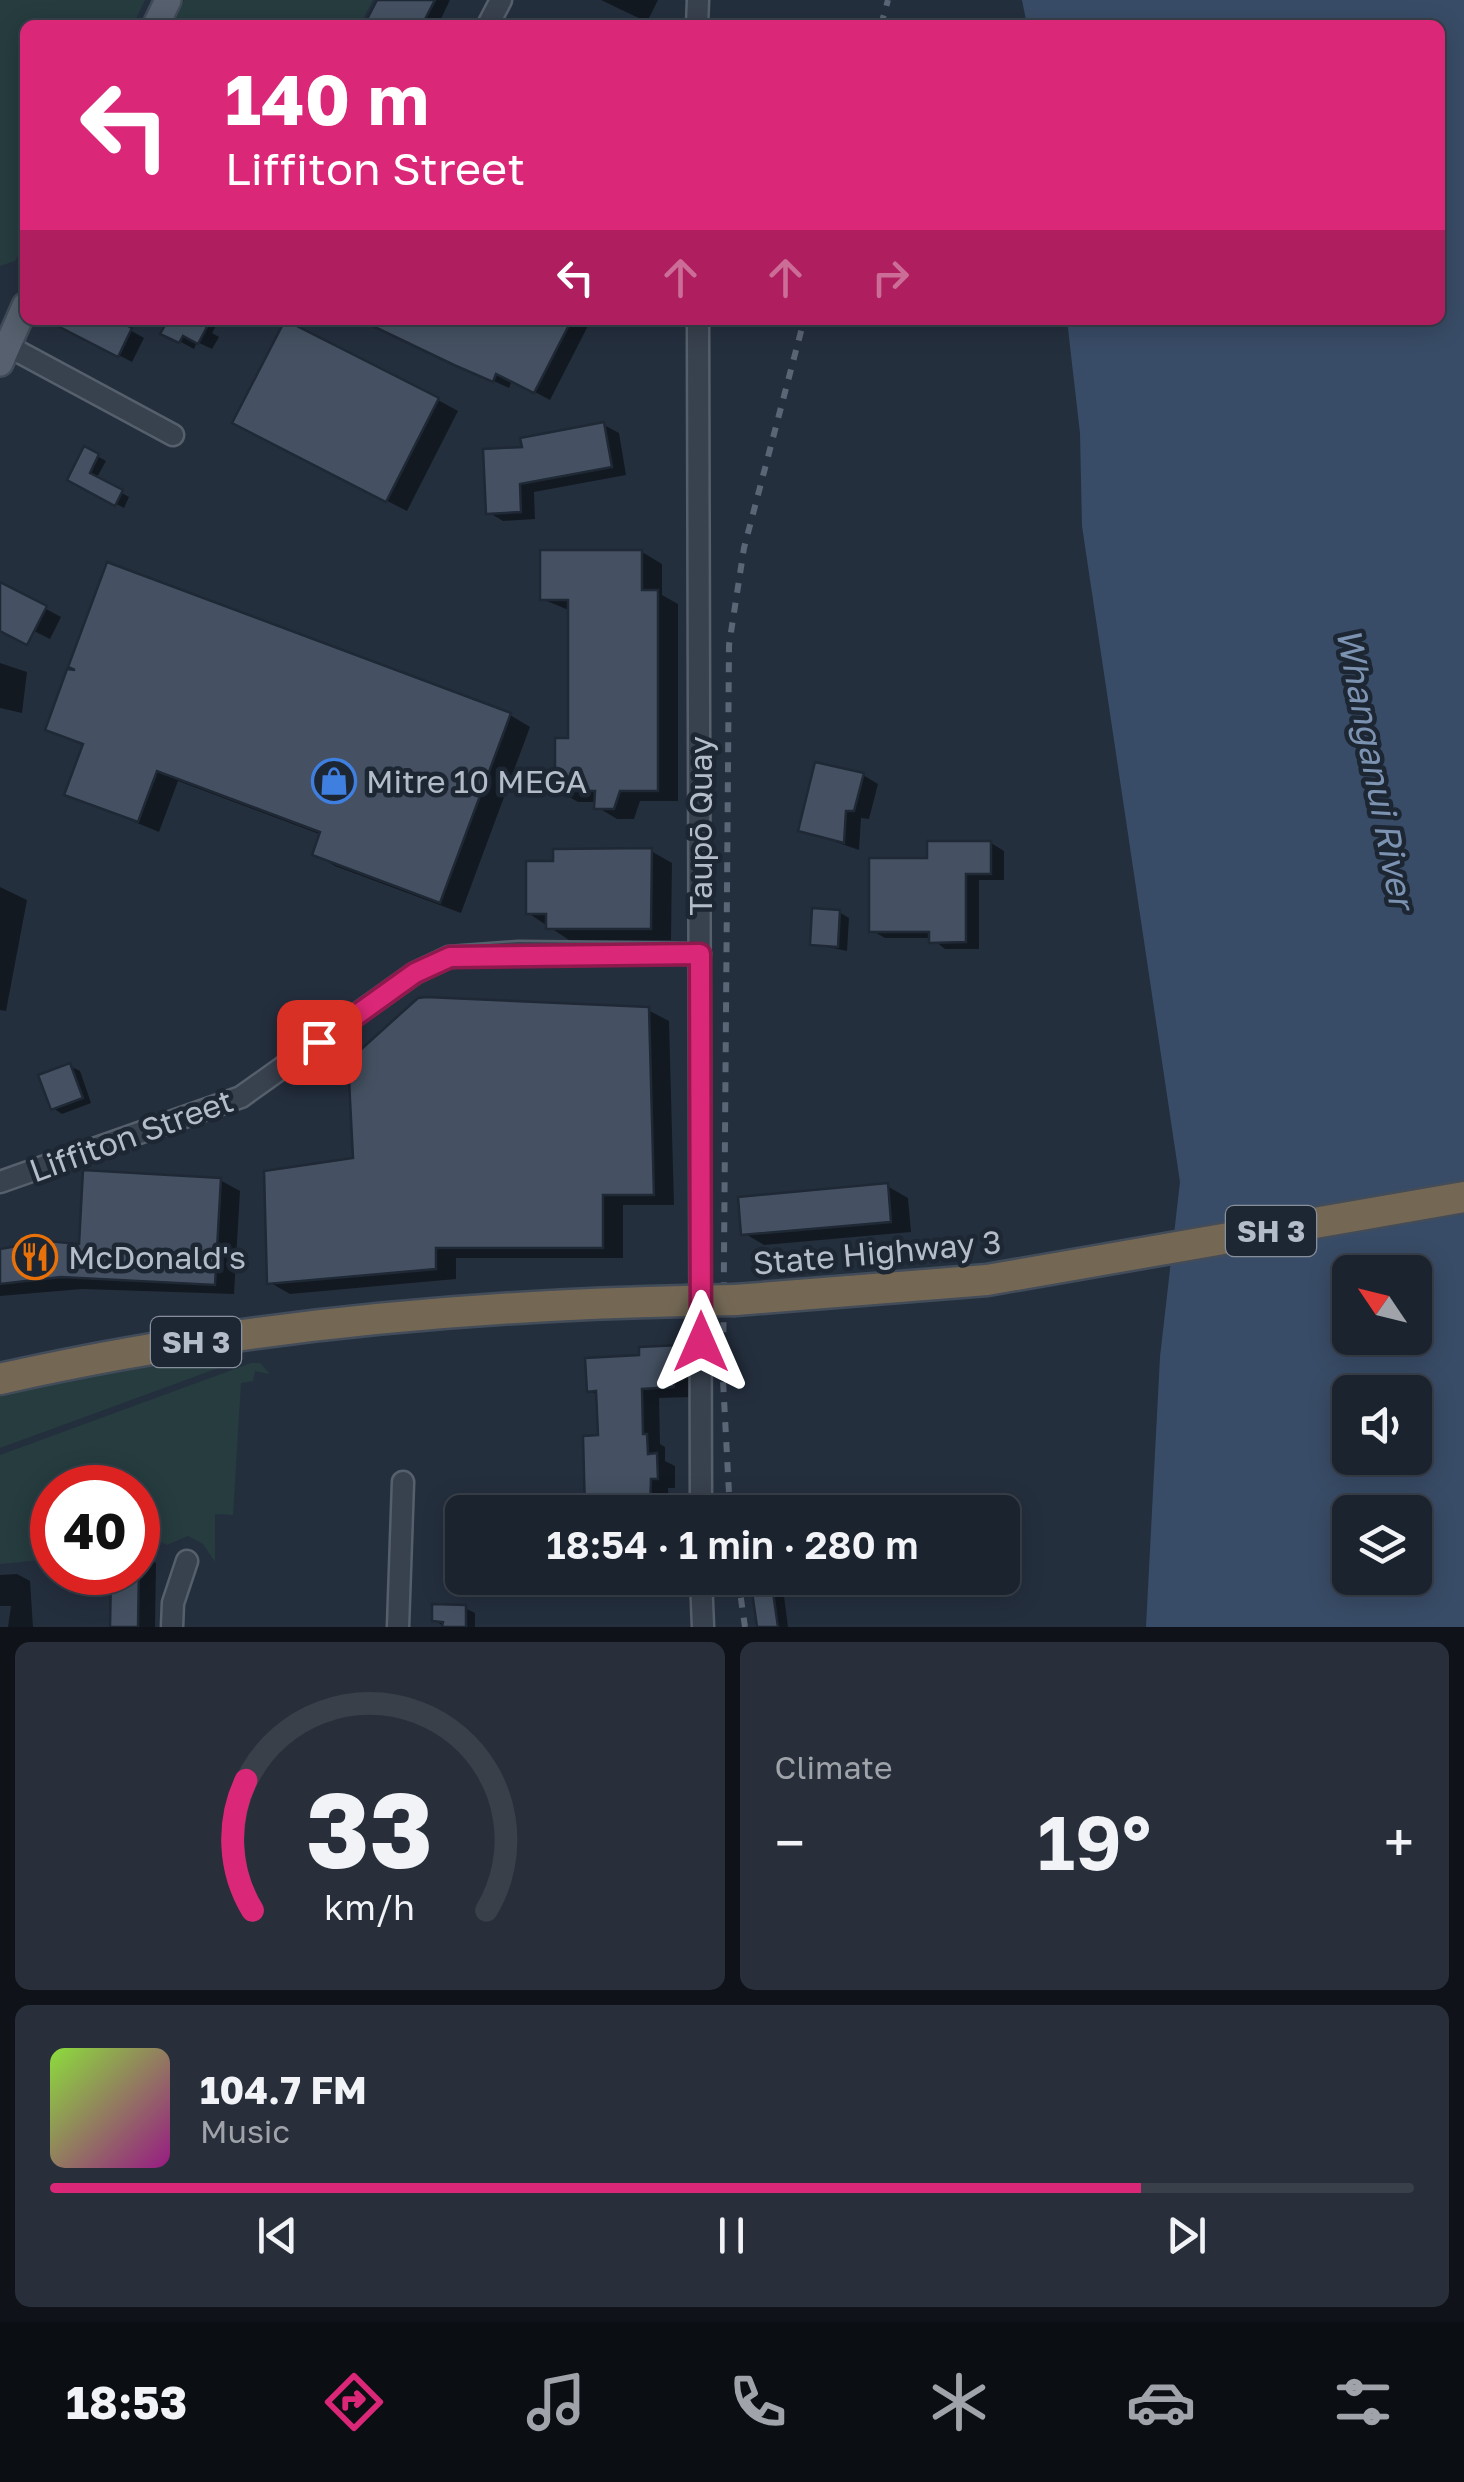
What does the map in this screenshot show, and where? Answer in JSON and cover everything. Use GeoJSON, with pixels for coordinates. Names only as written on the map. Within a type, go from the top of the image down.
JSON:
{"type":"FeatureCollection","features":[{"type":"Feature","properties":{"kind":"highway","name":"State Highway 3"},"geometry":{"type":"LineString","coordinates":[[0,1356],[112,1353],[467,1309],[734,1300],[987,1280],[1464,1197]]}},
{"type":"Feature","properties":{"kind":"highway","name":"State Highway 3"},"geometry":{"type":"LineString","coordinates":[[0,1379],[112,1353]]}},
{"type":"Feature","properties":{"kind":"main road"},"geometry":{"type":"LineString","coordinates":[[3,351],[20,316]]}},
{"type":"Feature","properties":{"kind":"street","name":"Taupō Quay"},"geometry":{"type":"LineString","coordinates":[[698,325],[701,1495]]}},
{"type":"Feature","properties":{"kind":"street"},"geometry":{"type":"LineString","coordinates":[[3,351],[173,435]]}},
{"type":"Feature","properties":{"kind":"street","name":"Liffiton Street"},"geometry":{"type":"LineString","coordinates":[[0,1182],[241,1097],[415,973],[450,957],[700,954]]}},
{"type":"Feature","properties":{"kind":"street"},"geometry":{"type":"LineString","coordinates":[[398,1627],[403,1482]]}},
{"type":"Feature","properties":{"kind":"street"},"geometry":{"type":"LineString","coordinates":[[172,1627],[172,1602],[187,1561]]}},
{"type":"Feature","properties":{"kind":"street"},"geometry":{"type":"LineString","coordinates":[[702,1595],[703,1627]]}},
{"type":"Feature","properties":{"kind":"green space"},"geometry":{"type":"Polygon","coordinates":[[[0,0],[145,0],[135,20],[20,20],[20,251],[15,261],[0,266],[0,0]]]}},
{"type":"Feature","properties":{"kind":"green space"},"geometry":{"type":"Polygon","coordinates":[[[184,0],[373,0],[363,20],[174,20],[184,0]]]}},
{"type":"Feature","properties":{"kind":"green space"},"geometry":{"type":"Polygon","coordinates":[[[225,1348],[243,1359],[0,1448],[0,1393],[225,1348]]]}},
{"type":"Feature","properties":{"kind":"green space"},"geometry":{"type":"Polygon","coordinates":[[[251,1363],[260,1363],[270,1374],[255,1371],[253,1381],[241,1383],[233,1515],[215,1514],[215,1562],[203,1544],[188,1536],[167,1545],[160,1542],[160,1465],[30,1465],[30,1561],[0,1564],[0,1455],[251,1363]]]}},
{"type":"Feature","properties":{"kind":"water","name":"Whanganui River"},"geometry":{"type":"Polygon","coordinates":[[[1022,0],[1464,0],[1464,1627],[1146,1627],[1160,1357],[1180,1182],[1082,526],[1080,433],[1068,325],[1445,325],[1445,20],[1026,20],[1022,0]]]}},
{"type":"Feature","properties":{"kind":"building"},"geometry":{"type":"Polygon","coordinates":[[[377,0],[435,0],[425,20],[367,20],[377,0]]]}},
{"type":"Feature","properties":{"kind":"building"},"geometry":{"type":"Polygon","coordinates":[[[56,325],[132,328],[118,357],[56,325]]]}},
{"type":"Feature","properties":{"kind":"building"},"geometry":{"type":"Polygon","coordinates":[[[160,325],[207,327],[198,344],[183,336],[179,343],[160,334],[164,327],[160,325]]]}},
{"type":"Feature","properties":{"kind":"building"},"geometry":{"type":"Polygon","coordinates":[[[282,325],[295,325],[439,398],[386,502],[232,423],[282,325]]]}},
{"type":"Feature","properties":{"kind":"building"},"geometry":{"type":"Polygon","coordinates":[[[370,325],[569,325],[534,393],[496,374],[493,382],[370,325]]]}},
{"type":"Feature","properties":{"kind":"building"},"geometry":{"type":"Polygon","coordinates":[[[604,422],[612,467],[520,484],[521,512],[486,514],[483,449],[522,447],[520,438],[604,422]]]}},
{"type":"Feature","properties":{"kind":"building"},"geometry":{"type":"Polygon","coordinates":[[[84,446],[99,454],[90,473],[123,490],[115,506],[67,480],[84,446]]]}},
{"type":"Feature","properties":{"kind":"building"},"geometry":{"type":"Polygon","coordinates":[[[540,550],[642,550],[642,590],[658,590],[658,791],[620,791],[614,809],[594,809],[595,791],[555,791],[555,738],[568,738],[568,600],[540,600],[540,550]]]}},
{"type":"Feature","properties":{"kind":"building","name":"Mitre 10 MEGA"},"geometry":{"type":"Polygon","coordinates":[[[107,562],[511,713],[440,903],[312,855],[320,832],[157,771],[138,822],[64,795],[83,744],[45,730],[67,669],[75,670],[68,667],[107,562]]]}},
{"type":"Feature","properties":{"kind":"building"},"geometry":{"type":"Polygon","coordinates":[[[0,582],[47,606],[27,645],[0,631],[0,582]]]}},
{"type":"Feature","properties":{"kind":"building"},"geometry":{"type":"Polygon","coordinates":[[[815,762],[864,773],[854,811],[846,811],[844,843],[798,831],[815,762]]]}},
{"type":"Feature","properties":{"kind":"building"},"geometry":{"type":"Polygon","coordinates":[[[927,841],[991,841],[991,874],[966,874],[966,942],[929,943],[929,932],[869,932],[869,858],[927,858],[927,841]]]}},
{"type":"Feature","properties":{"kind":"building"},"geometry":{"type":"Polygon","coordinates":[[[652,848],[651,929],[546,929],[546,914],[526,914],[526,861],[553,861],[553,849],[652,848]]]}},
{"type":"Feature","properties":{"kind":"building"},"geometry":{"type":"Polygon","coordinates":[[[812,908],[840,910],[838,947],[810,945],[812,908]]]}},
{"type":"Feature","properties":{"kind":"building"},"geometry":{"type":"Polygon","coordinates":[[[418,998],[649,1007],[654,1195],[603,1195],[603,1248],[436,1248],[436,1269],[267,1284],[264,1171],[353,1158],[348,1061],[418,998]]]}},
{"type":"Feature","properties":{"kind":"building"},"geometry":{"type":"Polygon","coordinates":[[[70,1063],[83,1098],[51,1110],[38,1075],[70,1063]]]}},
{"type":"Feature","properties":{"kind":"building"},"geometry":{"type":"Polygon","coordinates":[[[83,1170],[221,1178],[215,1285],[61,1277],[0,1284],[0,1249],[46,1241],[79,1244],[83,1170]]]}},
{"type":"Feature","properties":{"kind":"building"},"geometry":{"type":"Polygon","coordinates":[[[888,1183],[891,1222],[741,1235],[738,1197],[888,1183]]]}},
{"type":"Feature","properties":{"kind":"building"},"geometry":{"type":"Polygon","coordinates":[[[681,1345],[682,1380],[674,1381],[674,1387],[642,1389],[643,1434],[647,1434],[648,1454],[657,1453],[658,1479],[651,1479],[651,1495],[585,1495],[583,1436],[598,1435],[596,1391],[587,1392],[585,1358],[639,1355],[639,1347],[681,1345]]]}},
{"type":"Feature","properties":{"kind":"building"},"geometry":{"type":"Polygon","coordinates":[[[111,1595],[139,1595],[138,1627],[110,1627],[111,1595]]]}},
{"type":"Feature","properties":{"kind":"building"},"geometry":{"type":"Polygon","coordinates":[[[752,1595],[773,1595],[778,1627],[757,1627],[752,1595]]]}},
{"type":"Feature","properties":{"kind":"building"},"geometry":{"type":"Polygon","coordinates":[[[432,1604],[466,1605],[466,1627],[442,1627],[443,1622],[432,1621],[432,1604]]]}},
{"type":"Feature","properties":{"kind":"railway"},"geometry":{"type":"LineString","coordinates":[[882,20],[888,0]]}},
{"type":"Feature","properties":{"kind":"railway"},"geometry":{"type":"LineString","coordinates":[[729,1495],[723,1380],[729,645],[744,548],[803,325]]}},
{"type":"Feature","properties":{"kind":"railway"},"geometry":{"type":"LineString","coordinates":[[740,1595],[745,1627]]}},
{"type":"Feature","properties":{"kind":"place","name":"Mitre 10 MEGA"},"geometry":{"type":"Point","coordinates":[334,781]}},
{"type":"Feature","properties":{"kind":"place","name":"McDonald's"},"geometry":{"type":"Point","coordinates":[35,1257]}},
{"type":"Feature","properties":{"kind":"route"},"geometry":{"type":"LineString","coordinates":[[319,1042],[415,973],[450,957],[519,952],[700,954],[701,1342]]}}]}
